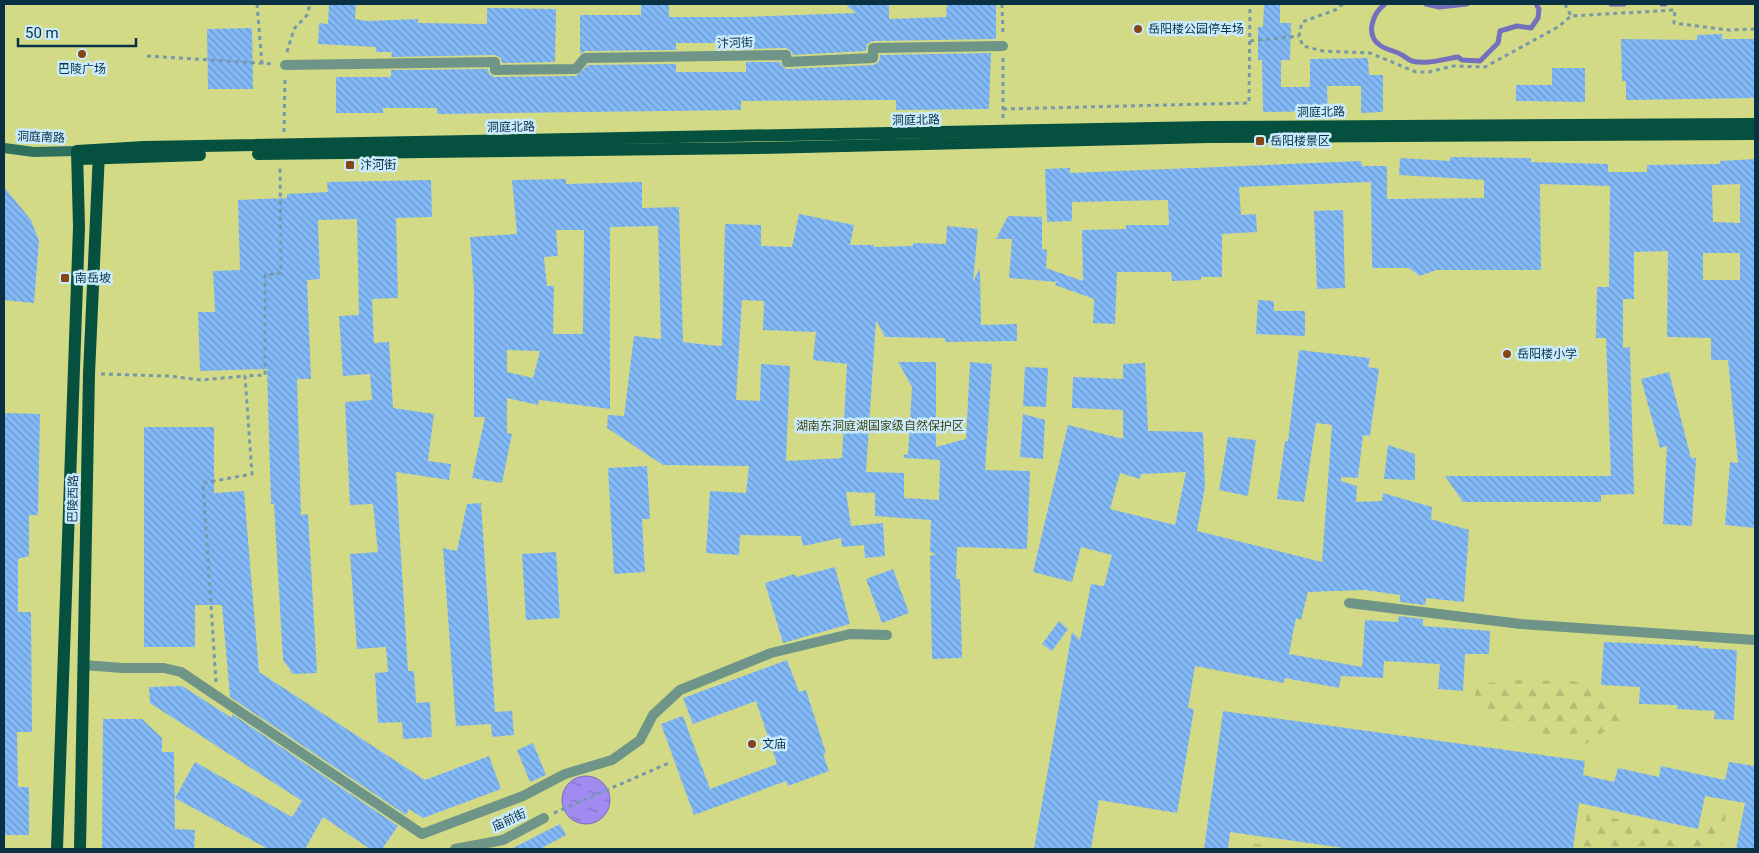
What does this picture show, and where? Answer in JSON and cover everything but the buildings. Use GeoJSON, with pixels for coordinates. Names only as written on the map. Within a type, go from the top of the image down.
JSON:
{"type":"FeatureCollection","features":[{"type":"Feature","properties":{"kind":"main road","name":"洞庭北路"},"geometry":{"type":"LineString","coordinates":[[78,155],[1218,127],[1755,124]]}},
{"type":"Feature","properties":{"kind":"main road","name":"洞庭北路"},"geometry":{"type":"LineString","coordinates":[[99,154],[280,154],[747,148],[1208,137],[1755,134]]}},
{"type":"Feature","properties":{"kind":"main road","name":"洞庭南路"},"geometry":{"type":"LineString","coordinates":[[4,148],[78,155]]}},
{"type":"Feature","properties":{"kind":"main road","name":"巴陵西路"},"geometry":{"type":"LineString","coordinates":[[80,849],[89,374],[99,154]]}},
{"type":"Feature","properties":{"kind":"main road","name":"巴陵西路"},"geometry":{"type":"LineString","coordinates":[[57,849],[79,227],[78,155]]}},
{"type":"Feature","properties":{"kind":"street","name":"汴河街"},"geometry":{"type":"LineString","coordinates":[[285,65],[495,62],[495,70],[576,69],[585,58],[786,55],[786,62],[873,58],[873,48],[1003,46]]}},
{"type":"Feature","properties":{"kind":"street"},"geometry":{"type":"LineString","coordinates":[[1349,604],[1521,624],[1755,640]]}},
{"type":"Feature","properties":{"kind":"street"},"geometry":{"type":"LineString","coordinates":[[83,665],[122,668],[164,668],[181,672],[422,834],[523,796],[544,784],[578,770],[612,760],[640,740],[653,715],[680,690],[770,653],[850,634],[887,635]]}},
{"type":"Feature","properties":{"kind":"street","name":"庙前街"},"geometry":{"type":"LineString","coordinates":[[454,849],[502,840],[544,818]]}},
{"type":"Feature","properties":{"kind":"path"},"geometry":{"type":"LineString","coordinates":[[257,4],[262,64]]}},
{"type":"Feature","properties":{"kind":"path"},"geometry":{"type":"LineString","coordinates":[[1002,4],[1002,132]]}},
{"type":"Feature","properties":{"kind":"path"},"geometry":{"type":"LineString","coordinates":[[1003,109],[1249,103],[1250,4]]}},
{"type":"Feature","properties":{"kind":"path"},"geometry":{"type":"LineString","coordinates":[[1343,4],[1335,10],[1302,22],[1299,36],[1303,46],[1317,50],[1370,53],[1416,72],[1429,72],[1453,66],[1485,67],[1558,27],[1571,16],[1675,10],[1674,23],[1729,30],[1755,29]]}},
{"type":"Feature","properties":{"kind":"path"},"geometry":{"type":"LineString","coordinates":[[1565,4],[1571,16]]}},
{"type":"Feature","properties":{"kind":"path"},"geometry":{"type":"LineString","coordinates":[[1250,41],[1299,36]]}},
{"type":"Feature","properties":{"kind":"path"},"geometry":{"type":"LineString","coordinates":[[147,56],[285,65]]}},
{"type":"Feature","properties":{"kind":"path"},"geometry":{"type":"LineString","coordinates":[[89,374],[169,376],[201,380],[265,375],[265,275],[281,273],[280,154]]}},
{"type":"Feature","properties":{"kind":"path"},"geometry":{"type":"LineString","coordinates":[[216,696],[216,655],[209,589],[204,482],[252,474],[245,376]]}},
{"type":"Feature","properties":{"kind":"path"},"geometry":{"type":"LineString","coordinates":[[544,818],[669,763]]}},
{"type":"Feature","properties":{"kind":"green space","name":"湖南东洞庭湖国家级自然保护区"},"geometry":{"type":"Polygon","coordinates":[[[4,4],[1755,4],[1755,849],[4,849],[4,4]]]}},
{"type":"Feature","properties":{"kind":"green space"},"geometry":{"type":"Polygon","coordinates":[[[1508,680],[1571,681],[1592,684],[1629,715],[1586,744],[1491,721],[1473,706],[1477,685],[1508,680]]]}},
{"type":"Feature","properties":{"kind":"green space"},"geometry":{"type":"Polygon","coordinates":[[[1716,809],[1726,813],[1722,849],[1582,849],[1587,812],[1695,837],[1708,810],[1716,809]]]}},
{"type":"Feature","properties":{"kind":"green space"},"geometry":{"type":"Polygon","coordinates":[[[1243,842],[1292,849],[1242,849],[1243,842]]]}},
{"type":"Feature","properties":{"kind":"water"},"geometry":{"type":"Polygon","coordinates":[[[581,776],[591,776],[603,783],[610,795],[610,805],[603,817],[591,824],[581,824],[573,820],[566,813],[562,805],[562,795],[566,787],[573,780],[581,776]]]}},
{"type":"Feature","properties":{"kind":"waterway"},"geometry":{"type":"LineString","coordinates":[[1385,4],[1374,18],[1372,24],[1373,36],[1381,46],[1411,61],[1417,62],[1458,57],[1462,60],[1480,61],[1498,43],[1500,31],[1517,26],[1531,28],[1538,18],[1539,9],[1536,4]]}},
{"type":"Feature","properties":{"kind":"waterway"},"geometry":{"type":"LineString","coordinates":[[1426,4],[1439,7],[1467,4]]}},
{"type":"Feature","properties":{"kind":"waterway"},"geometry":{"type":"LineString","coordinates":[[1611,4],[1624,4]]}},
{"type":"Feature","properties":{"kind":"place","name":"岳阳楼公园停车场"},"geometry":{"type":"Point","coordinates":[1138,29]}},
{"type":"Feature","properties":{"kind":"place","name":"巴陵广场"},"geometry":{"type":"Point","coordinates":[82,54]}},
{"type":"Feature","properties":{"kind":"place","name":"岳阳楼景区"},"geometry":{"type":"Point","coordinates":[1260,141]}},
{"type":"Feature","properties":{"kind":"place","name":"汴河街"},"geometry":{"type":"Point","coordinates":[350,165]}},
{"type":"Feature","properties":{"kind":"place","name":"南岳坡"},"geometry":{"type":"Point","coordinates":[65,278]}},
{"type":"Feature","properties":{"kind":"place","name":"岳阳楼小学"},"geometry":{"type":"Point","coordinates":[1507,354]}},
{"type":"Feature","properties":{"kind":"place","name":"文庙"},"geometry":{"type":"Point","coordinates":[752,744]}}]}
